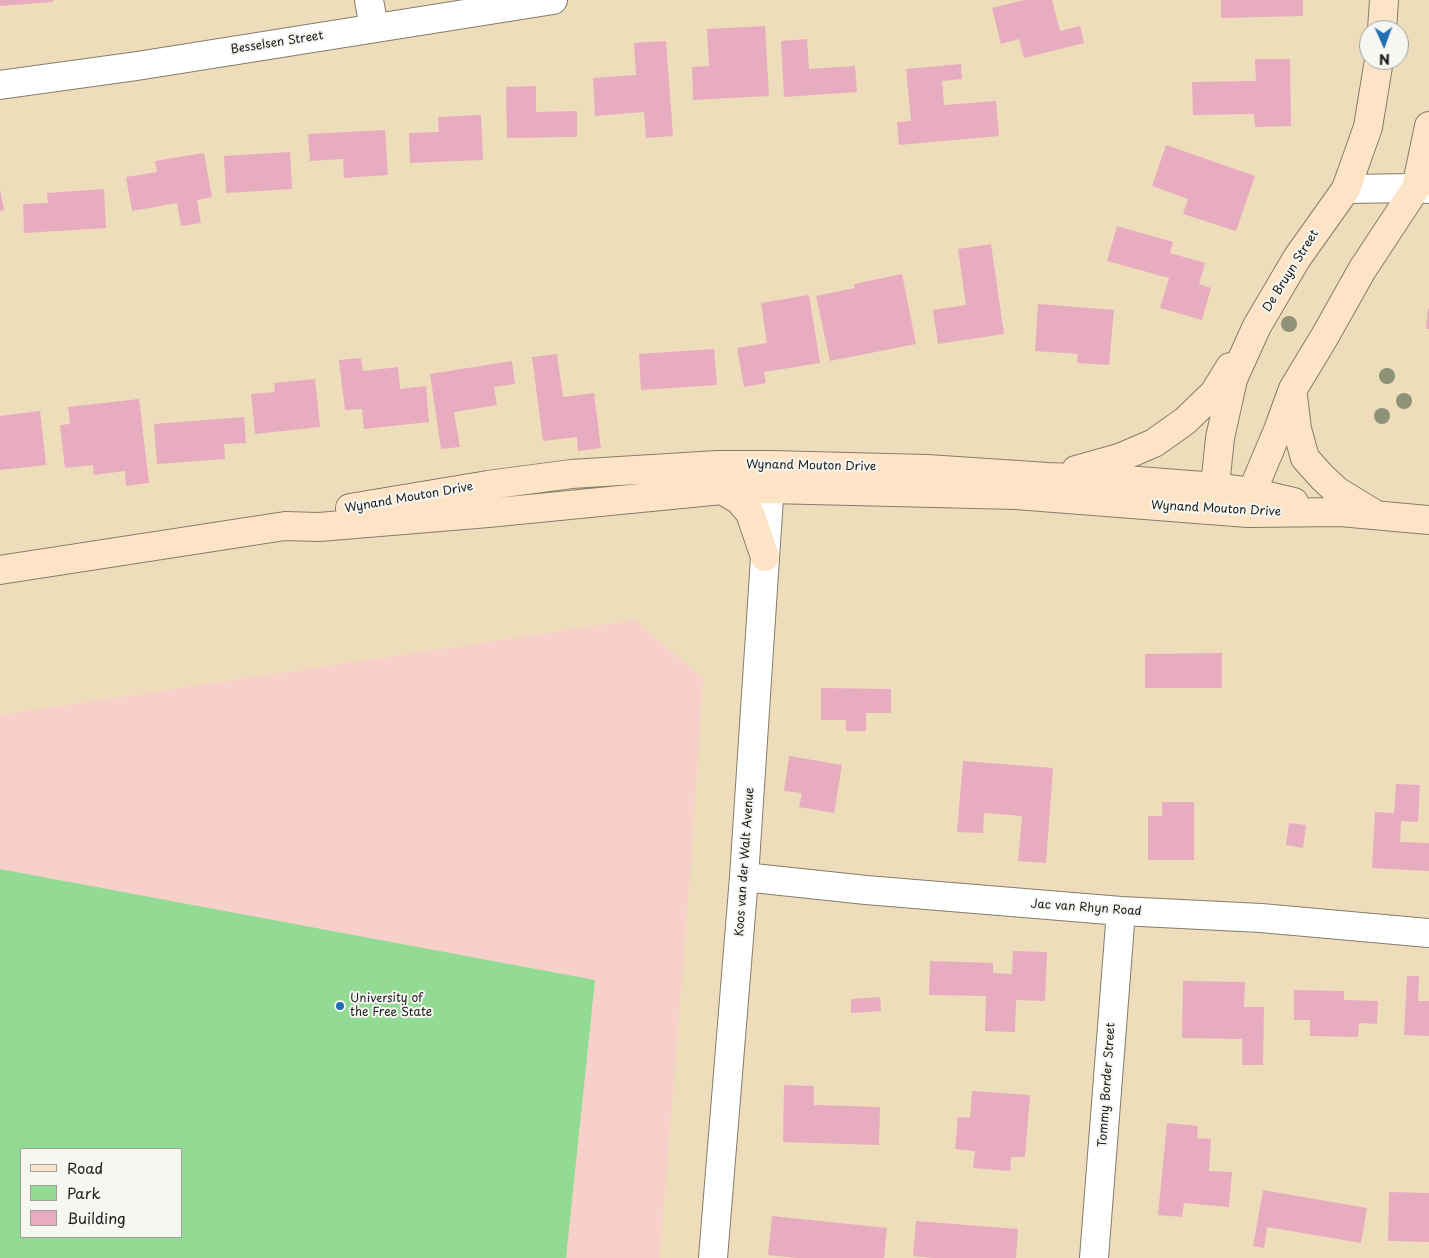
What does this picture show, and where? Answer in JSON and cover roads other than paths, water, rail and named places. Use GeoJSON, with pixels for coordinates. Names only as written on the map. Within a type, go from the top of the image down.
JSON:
{"type":"FeatureCollection","features":[{"type":"Feature","properties":{"kind":"street"},"geometry":{"type":"LineString","coordinates":[[369,0],[374,28]]}},
{"type":"Feature","properties":{"kind":"street","name":"Besselsen Street"},"geometry":{"type":"LineString","coordinates":[[0,85],[137,66],[374,28],[475,14],[553,0]]}},
{"type":"Feature","properties":{"kind":"street"},"geometry":{"type":"LineString","coordinates":[[1383,20],[1384,0]]}},
{"type":"Feature","properties":{"kind":"street","name":"De Bruyn Street"},"geometry":{"type":"LineString","coordinates":[[1214,499],[1220,438],[1233,379],[1257,326],[1297,258],[1346,189],[1368,127],[1378,70]]}},
{"type":"Feature","properties":{"kind":"street"},"geometry":{"type":"LineString","coordinates":[[1250,502],[1292,389],[1325,336],[1362,270],[1422,188],[1429,126]]}},
{"type":"Feature","properties":{"kind":"street"},"geometry":{"type":"LineString","coordinates":[[1346,189],[1422,188]]}},
{"type":"Feature","properties":{"kind":"street"},"geometry":{"type":"LineString","coordinates":[[1048,477],[1119,458],[1154,443],[1185,421],[1214,393],[1257,326]]}},
{"type":"Feature","properties":{"kind":"street"},"geometry":{"type":"LineString","coordinates":[[1292,389],[1297,429],[1305,458],[1337,491],[1376,516]]}},
{"type":"Feature","properties":{"kind":"street","name":"Wynand Mouton Drive"},"geometry":{"type":"LineString","coordinates":[[286,526],[326,512],[488,485],[581,474],[717,465],[771,477],[1016,496],[1214,499],[1429,520]]}},
{"type":"Feature","properties":{"kind":"street","name":"Wynand Mouton Drive"},"geometry":{"type":"LineString","coordinates":[[0,570],[286,526],[319,527],[722,490],[771,477],[927,468],[1048,477],[1126,480],[1214,499]]}},
{"type":"Feature","properties":{"kind":"street"},"geometry":{"type":"LineString","coordinates":[[581,474],[582,504]]}},
{"type":"Feature","properties":{"kind":"street","name":"Koos van der Walt Avenue"},"geometry":{"type":"LineString","coordinates":[[713,1258],[744,877],[771,477]]}},
{"type":"Feature","properties":{"kind":"street"},"geometry":{"type":"LineString","coordinates":[[722,490],[739,500],[750,514],[765,557]]}},
{"type":"Feature","properties":{"kind":"street","name":"Jac van Rhyn Road"},"geometry":{"type":"LineString","coordinates":[[744,877],[866,890],[1121,911],[1261,918],[1429,933]]}},
{"type":"Feature","properties":{"kind":"street","name":"Tommy Border Street"},"geometry":{"type":"LineString","coordinates":[[1094,1258],[1121,911]]}},
{"type":"Feature","properties":{"kind":"place","name":"University of the Free State"},"geometry":{"type":"Point","coordinates":[340,1006]}}]}
